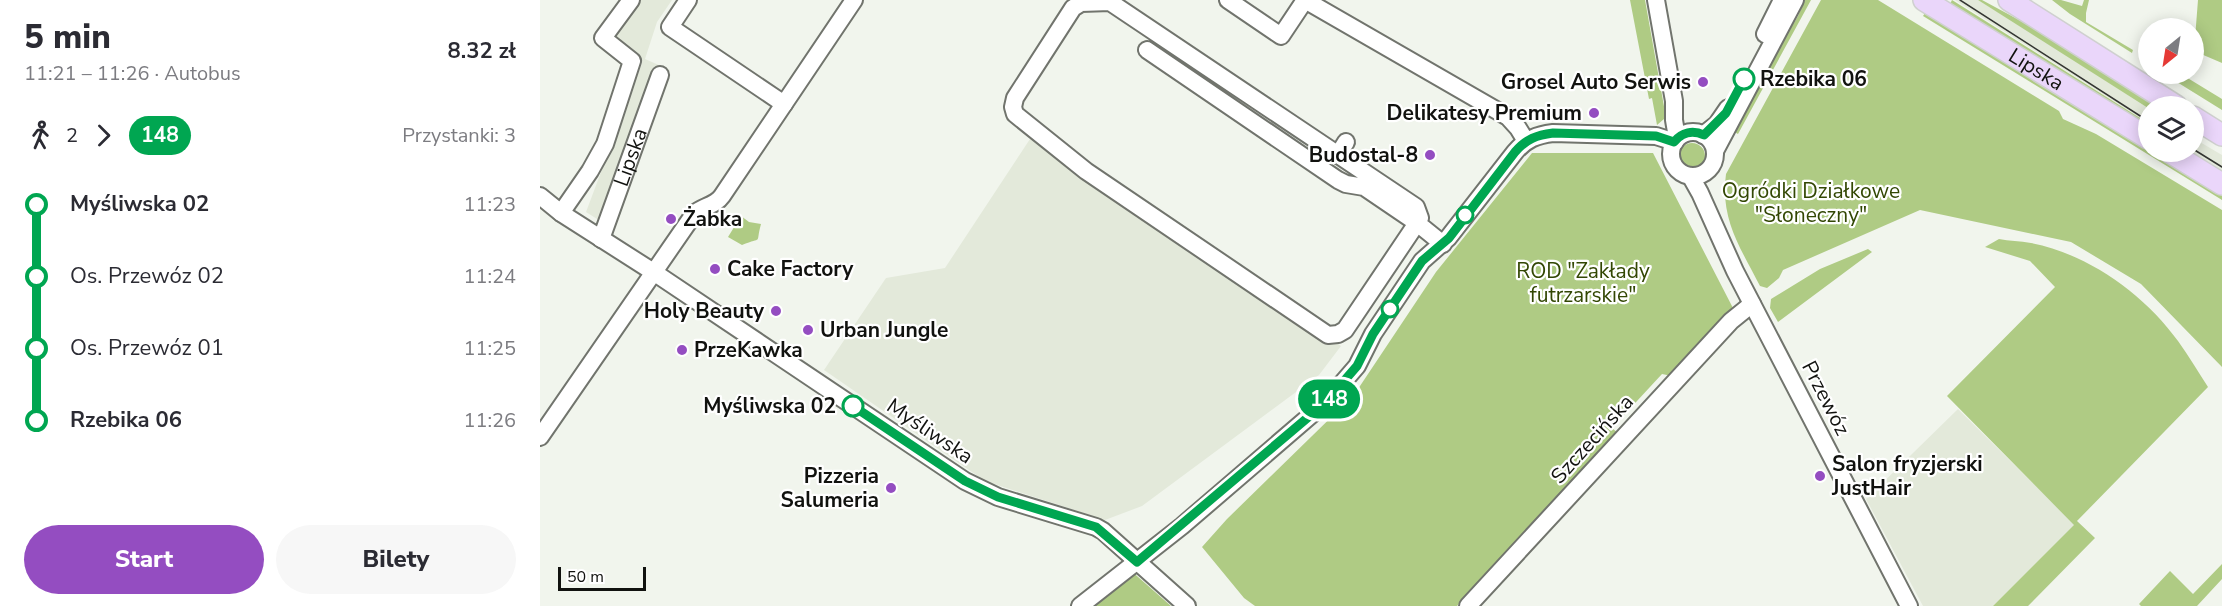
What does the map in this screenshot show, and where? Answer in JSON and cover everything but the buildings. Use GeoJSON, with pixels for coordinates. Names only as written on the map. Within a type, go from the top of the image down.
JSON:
{"type":"FeatureCollection","features":[{"type":"Feature","properties":{"kind":"main road","name":"Lipska"},"geometry":{"type":"LineString","coordinates":[[1924,0],[2138,132]]}},
{"type":"Feature","properties":{"kind":"main road"},"geometry":{"type":"LineString","coordinates":[[2009,0],[2160,96]]}},
{"type":"Feature","properties":{"kind":"main road"},"geometry":{"type":"LineString","coordinates":[[2204,124],[2222,135]]}},
{"type":"Feature","properties":{"kind":"main road"},"geometry":{"type":"LineString","coordinates":[[2186,162],[2222,184]]}},
{"type":"Feature","properties":{"kind":"street"},"geometry":{"type":"LineString","coordinates":[[561,213],[590,171],[605,144],[632,61],[603,38],[631,0]]}},
{"type":"Feature","properties":{"kind":"street"},"geometry":{"type":"LineString","coordinates":[[688,0],[670,27],[784,104]]}},
{"type":"Feature","properties":{"kind":"street"},"geometry":{"type":"LineString","coordinates":[[540,437],[655,273],[694,213],[717,202],[722,196],[854,0]]}},
{"type":"Feature","properties":{"kind":"street"},"geometry":{"type":"LineString","coordinates":[[1228,0],[1281,36],[1305,0],[1469,99],[1508,117],[1526,141]]}},
{"type":"Feature","properties":{"kind":"street"},"geometry":{"type":"LineString","coordinates":[[1656,0],[1683,140]]}},
{"type":"Feature","properties":{"kind":"street"},"geometry":{"type":"LineString","coordinates":[[1782,0],[1734,99],[1717,124],[1683,140],[1671,160],[1679,172],[1698,175],[1713,163],[1715,151],[1795,0]]}},
{"type":"Feature","properties":{"kind":"street"},"geometry":{"type":"LineString","coordinates":[[1111,1],[1212,70],[1342,148],[1416,207],[1420,218],[1417,223],[1345,330],[1338,334],[1328,335],[1086,171],[1016,114],[1012,107],[1015,98],[1073,8],[1081,3],[1111,1]]}},
{"type":"Feature","properties":{"kind":"street"},"geometry":{"type":"LineString","coordinates":[[1147,50],[1338,180],[1364,187],[1417,223],[1443,244]]}},
{"type":"Feature","properties":{"kind":"street"},"geometry":{"type":"LineString","coordinates":[[1201,86],[1212,70]]}},
{"type":"Feature","properties":{"kind":"street","name":"Lipska"},"geometry":{"type":"LineString","coordinates":[[601,239],[660,75]]}},
{"type":"Feature","properties":{"kind":"street"},"geometry":{"type":"LineString","coordinates":[[1080,606],[1137,562],[1325,403],[1357,366],[1373,334],[1422,261],[1443,244],[1526,141],[1539,134],[1553,133],[1636,135],[1683,140],[1709,139],[1715,151]]}},
{"type":"Feature","properties":{"kind":"street","name":"Przewóz"},"geometry":{"type":"LineString","coordinates":[[1698,175],[1707,208],[1752,304],[1909,606]]}},
{"type":"Feature","properties":{"kind":"street","name":"Myśliwska"},"geometry":{"type":"LineString","coordinates":[[540,196],[561,213],[655,273],[965,481],[998,497],[1096,527],[1187,606]]}},
{"type":"Feature","properties":{"kind":"street","name":"Szczecińska"},"geometry":{"type":"LineString","coordinates":[[1467,606],[1723,329],[1752,304]]}},
{"type":"Feature","properties":{"kind":"shaded area"},"geometry":{"type":"Polygon","coordinates":[[[637,0],[672,0],[657,22],[645,59],[670,70],[620,215],[613,229],[586,212],[642,63],[609,37],[637,0]]]}},
{"type":"Feature","properties":{"kind":"shaded area"},"geometry":{"type":"Polygon","coordinates":[[[1955,0],[1978,0],[2044,41],[2138,102],[2138,117],[1955,0]]]}},
{"type":"Feature","properties":{"kind":"shaded area"},"geometry":{"type":"Polygon","coordinates":[[[1032,136],[1341,346],[1319,375],[1142,506],[1105,520],[985,481],[824,370],[886,278],[945,268],[1032,136]]]}},
{"type":"Feature","properties":{"kind":"shaded area"},"geometry":{"type":"Polygon","coordinates":[[[2204,144],[2222,155],[2222,170],[2204,159],[2204,144]]]}},
{"type":"Feature","properties":{"kind":"shaded area"},"geometry":{"type":"Polygon","coordinates":[[[1958,409],[2075,525],[1993,606],[1923,606],[1866,499],[1958,409]]]}},
{"type":"Feature","properties":{"kind":"green space"},"geometry":{"type":"Polygon","coordinates":[[[1630,0],[1645,0],[1665,112],[1664,119],[1657,125],[1652,98],[1649,99],[1630,0]]]}},
{"type":"Feature","properties":{"kind":"green space"},"geometry":{"type":"Polygon","coordinates":[[[1805,0],[1811,0],[1738,134],[1731,130],[1798,16],[1805,0]]]}},
{"type":"Feature","properties":{"kind":"green space","name":"Ogródki Działkowe \"Słoneczny\""},"geometry":{"type":"Polygon","coordinates":[[[1821,0],[1878,0],[2059,111],[2063,119],[2096,134],[2138,159],[2138,162],[2142,162],[2222,210],[2222,367],[2141,284],[2071,242],[1920,210],[1783,270],[1779,278],[1767,288],[1760,286],[1739,245],[1729,219],[1725,190],[1726,174],[1821,0]]]}},
{"type":"Feature","properties":{"kind":"green space"},"geometry":{"type":"Polygon","coordinates":[[[1952,0],[2138,117],[2138,120],[1950,4],[1952,0]]]}},
{"type":"Feature","properties":{"kind":"green space"},"geometry":{"type":"Polygon","coordinates":[[[1978,0],[1982,0],[2047,35],[2141,96],[2138,96],[2138,102],[1978,0]]]}},
{"type":"Feature","properties":{"kind":"green space"},"geometry":{"type":"Polygon","coordinates":[[[2052,0],[2082,6],[2084,0],[2089,0],[2086,22],[2133,50],[2132,53],[2070,14],[2052,0]]]}},
{"type":"Feature","properties":{"kind":"green space"},"geometry":{"type":"Polygon","coordinates":[[[2198,0],[2222,0],[2222,63],[2204,55],[2204,18],[2197,18],[2198,0]]]}},
{"type":"Feature","properties":{"kind":"green space"},"geometry":{"type":"Polygon","coordinates":[[[1925,13],[2138,144],[2138,148],[1923,16],[1925,13]]]}},
{"type":"Feature","properties":{"kind":"green space"},"geometry":{"type":"Polygon","coordinates":[[[2180,84],[2197,84],[2222,99],[2222,110],[2204,99],[2204,96],[2199,96],[2180,84]]]}},
{"type":"Feature","properties":{"kind":"green space"},"geometry":{"type":"Polygon","coordinates":[[[1692,143],[1701,147],[1705,156],[1701,165],[1692,169],[1683,165],[1679,156],[1683,147],[1692,143]]]}},
{"type":"Feature","properties":{"kind":"green space","name":"ROD \"Zakłady futrzarskie\""},"geometry":{"type":"Polygon","coordinates":[[[1532,153],[1653,153],[1734,310],[1672,376],[1662,374],[1612,428],[1619,434],[1457,606],[1255,606],[1244,598],[1202,547],[1227,519],[1354,395],[1436,272],[1532,153]]]}},
{"type":"Feature","properties":{"kind":"green space"},"geometry":{"type":"Polygon","coordinates":[[[2160,162],[2167,162],[2222,196],[2222,200],[2160,162]]]}},
{"type":"Feature","properties":{"kind":"green space"},"geometry":{"type":"Polygon","coordinates":[[[741,216],[749,222],[761,224],[758,239],[742,245],[728,237],[741,216]]]}},
{"type":"Feature","properties":{"kind":"green space"},"geometry":{"type":"Polygon","coordinates":[[[1999,239],[2052,248],[2094,266],[2113,278],[2149,307],[2164,324],[2208,387],[2077,521],[2095,538],[2028,606],[1993,606],[2074,525],[1947,396],[2055,287],[2030,261],[1985,247],[1999,239]]]}},
{"type":"Feature","properties":{"kind":"green space"},"geometry":{"type":"Polygon","coordinates":[[[1868,249],[1872,252],[1778,322],[1770,308],[1771,299],[1820,269],[1868,249]]]}},
{"type":"Feature","properties":{"kind":"green space"},"geometry":{"type":"Polygon","coordinates":[[[2222,564],[2222,579],[2197,606],[2141,606],[2139,604],[2170,571],[2193,594],[2222,564]]]}},
{"type":"Feature","properties":{"kind":"green space"},"geometry":{"type":"Polygon","coordinates":[[[1129,569],[1171,606],[1083,606],[1129,569]]]}},
{"type":"Feature","properties":{"kind":"tram line"},"geometry":{"type":"LineString","coordinates":[[1960,0],[2138,115]]}},
{"type":"Feature","properties":{"kind":"tram line"},"geometry":{"type":"LineString","coordinates":[[2204,156],[2222,167]]}},
{"type":"Feature","properties":{"kind":"bus line","name":"148"},"geometry":{"type":"LineString","coordinates":[[853,406],[984,492],[1096,527],[1137,562],[1325,403],[1357,366],[1373,334],[1422,261],[1449,238],[1526,141],[1539,134],[1553,133],[1656,136],[1674,142],[1677,138],[1690,132],[1704,135],[1726,113],[1744,79]]}},
{"type":"Feature","properties":{"kind":"place","name":"Rzebika 06"},"geometry":{"type":"Point","coordinates":[1744,79]}},
{"type":"Feature","properties":{"kind":"place","name":"Grosel Auto Serwis"},"geometry":{"type":"Point","coordinates":[1703,82]}},
{"type":"Feature","properties":{"kind":"place","name":"Delikatesy Premium"},"geometry":{"type":"Point","coordinates":[1594,113]}},
{"type":"Feature","properties":{"kind":"place","name":"Budostal-8"},"geometry":{"type":"Point","coordinates":[1430,155]}},
{"type":"Feature","properties":{"kind":"place","name":"Żabka"},"geometry":{"type":"Point","coordinates":[671,219]}},
{"type":"Feature","properties":{"kind":"place","name":"Cake Factory"},"geometry":{"type":"Point","coordinates":[715,269]}},
{"type":"Feature","properties":{"kind":"place","name":"Holy Beauty"},"geometry":{"type":"Point","coordinates":[776,311]}},
{"type":"Feature","properties":{"kind":"place","name":"Urban Jungle"},"geometry":{"type":"Point","coordinates":[808,330]}},
{"type":"Feature","properties":{"kind":"place","name":"PrzeKawka"},"geometry":{"type":"Point","coordinates":[682,350]}},
{"type":"Feature","properties":{"kind":"place","name":"Myśliwska 02"},"geometry":{"type":"Point","coordinates":[853,406]}},
{"type":"Feature","properties":{"kind":"place","name":"Salon fryzjerski JustHair"},"geometry":{"type":"Point","coordinates":[1820,476]}},
{"type":"Feature","properties":{"kind":"place","name":"Pizzeria Salumeria"},"geometry":{"type":"Point","coordinates":[891,488]}}]}
